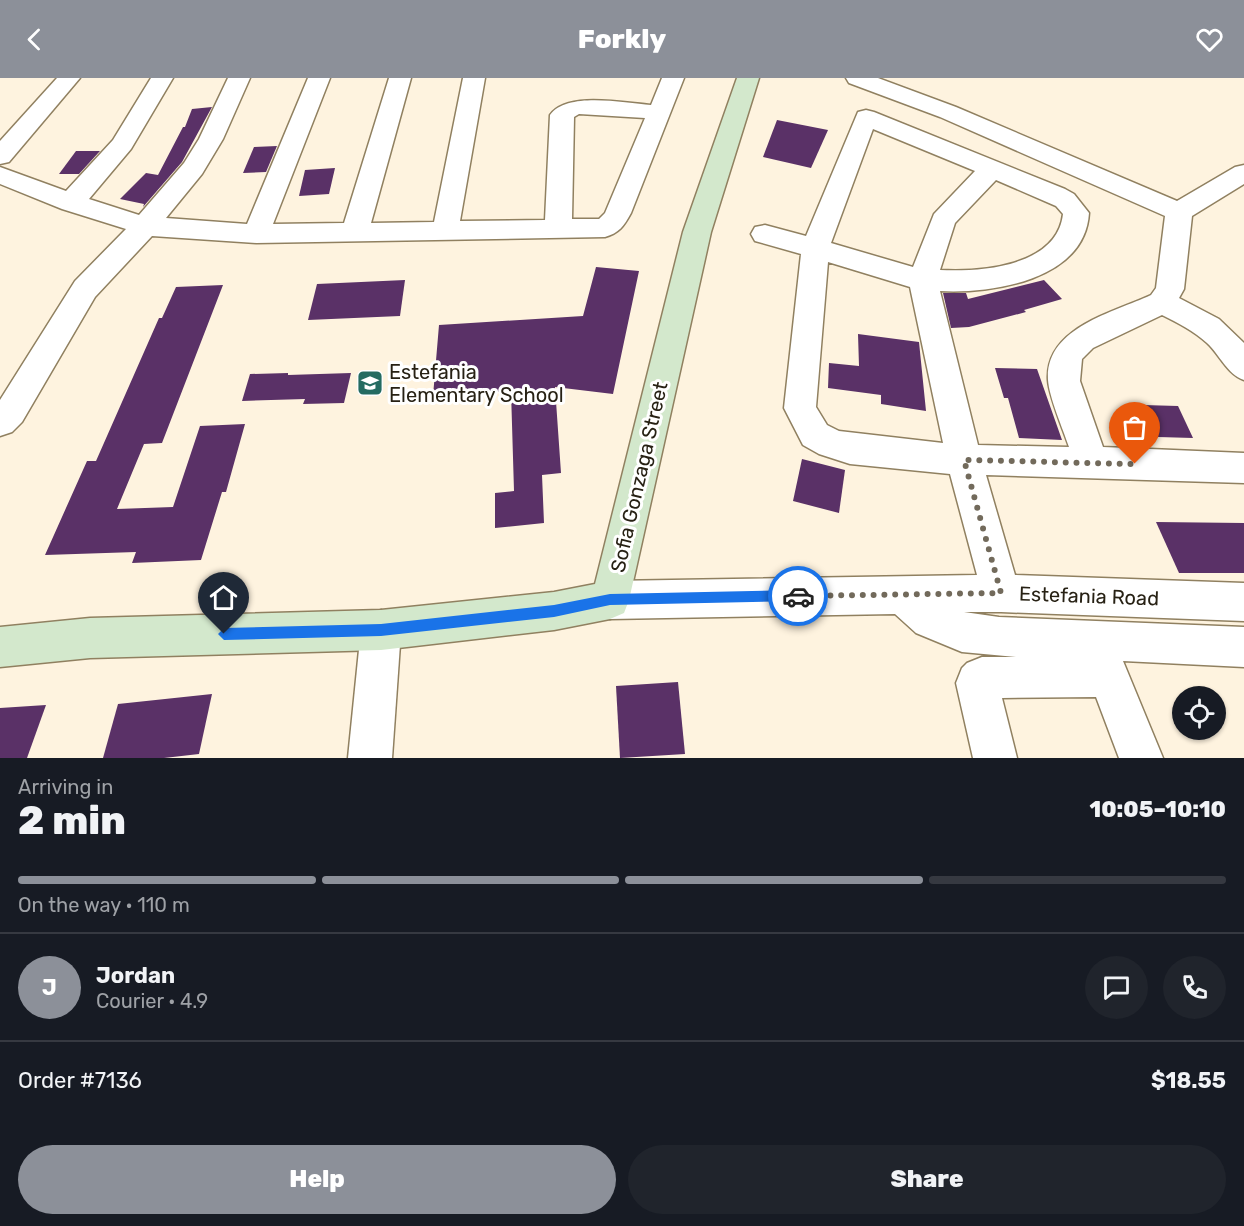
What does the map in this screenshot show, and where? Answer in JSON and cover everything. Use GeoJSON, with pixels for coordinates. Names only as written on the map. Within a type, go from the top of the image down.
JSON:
{"type":"FeatureCollection","features":[{"type":"Feature","properties":{"kind":"street"},"geometry":{"type":"LineString","coordinates":[[0,156],[69,78]]}},
{"type":"Feature","properties":{"kind":"street"},"geometry":{"type":"LineString","coordinates":[[71,203],[122,144],[162,78]]}},
{"type":"Feature","properties":{"kind":"street"},"geometry":{"type":"LineString","coordinates":[[0,422],[10,412],[85,289],[145,225],[193,168],[211,139],[239,78]]}},
{"type":"Feature","properties":{"kind":"street"},"geometry":{"type":"LineString","coordinates":[[256,234],[319,78]]}},
{"type":"Feature","properties":{"kind":"street"},"geometry":{"type":"LineString","coordinates":[[355,233],[400,78]]}},
{"type":"Feature","properties":{"kind":"street"},"geometry":{"type":"LineString","coordinates":[[445,232],[474,78]]}},
{"type":"Feature","properties":{"kind":"street"},"geometry":{"type":"LineString","coordinates":[[0,175],[71,203],[145,225],[256,234],[605,228],[613,222],[673,78]]}},
{"type":"Feature","properties":{"kind":"street","name":"Sofia Gonzaga Street"},"geometry":{"type":"LineString","coordinates":[[0,647],[90,638],[381,630],[554,611],[610,600],[697,232],[748,78]]}},
{"type":"Feature","properties":{"kind":"street"},"geometry":{"type":"LineString","coordinates":[[857,78],[948,112],[1179,212]]}},
{"type":"Feature","properties":{"kind":"street"},"geometry":{"type":"LineString","coordinates":[[558,229],[562,115],[577,107],[658,112]]}},
{"type":"Feature","properties":{"kind":"street"},"geometry":{"type":"LineString","coordinates":[[765,234],[815,248],[923,279],[966,282],[1023,273],[1045,261],[1064,245],[1076,220],[1076,213],[1072,206],[1056,195],[866,117],[815,248],[800,408],[814,435],[831,444],[850,449],[964,460],[1244,468]]}},
{"type":"Feature","properties":{"kind":"street"},"geometry":{"type":"LineString","coordinates":[[992,169],[943,220],[923,279],[964,460],[1001,593]]}},
{"type":"Feature","properties":{"kind":"street"},"geometry":{"type":"LineString","coordinates":[[1179,212],[1244,173]]}},
{"type":"Feature","properties":{"kind":"street"},"geometry":{"type":"LineString","coordinates":[[1091,462],[1064,381],[1067,355],[1082,340],[1161,303],[1170,290],[1179,212]]}},
{"type":"Feature","properties":{"kind":"street"},"geometry":{"type":"LineString","coordinates":[[1161,303],[1214,330],[1234,351],[1244,367]]}},
{"type":"Feature","properties":{"kind":"street","name":"Estefania Road"},"geometry":{"type":"LineString","coordinates":[[610,600],[1001,593],[1244,602]]}},
{"type":"Feature","properties":{"kind":"street"},"geometry":{"type":"LineString","coordinates":[[902,594],[930,619],[962,632],[999,637],[1101,658]]}},
{"type":"Feature","properties":{"kind":"street"},"geometry":{"type":"LineString","coordinates":[[1075,596],[1141,758]]}},
{"type":"Feature","properties":{"kind":"street"},"geometry":{"type":"LineString","coordinates":[[370,758],[381,630]]}},
{"type":"Feature","properties":{"kind":"street"},"geometry":{"type":"LineString","coordinates":[[995,758],[977,683],[982,678],[1101,658],[1244,647]]}},
{"type":"Feature","properties":{"kind":"building"},"geometry":{"type":"Polygon","coordinates":[[[212,107],[182,162],[143,207],[144,204],[120,199],[146,173],[158,175],[185,127],[192,109],[212,107]]]}},
{"type":"Feature","properties":{"kind":"building"},"geometry":{"type":"Polygon","coordinates":[[[777,120],[828,130],[811,168],[763,157],[777,120]]]}},
{"type":"Feature","properties":{"kind":"building"},"geometry":{"type":"Polygon","coordinates":[[[277,146],[266,172],[243,173],[254,147],[277,146]]]}},
{"type":"Feature","properties":{"kind":"building"},"geometry":{"type":"Polygon","coordinates":[[[76,151],[100,151],[79,174],[59,174],[76,151]]]}},
{"type":"Feature","properties":{"kind":"building"},"geometry":{"type":"Polygon","coordinates":[[[335,168],[329,194],[299,196],[305,170],[335,168]]]}},
{"type":"Feature","properties":{"kind":"building"},"geometry":{"type":"Polygon","coordinates":[[[596,267],[639,271],[613,394],[555,387],[561,473],[542,475],[544,523],[495,528],[495,493],[514,491],[511,391],[433,396],[439,325],[583,316],[596,267]]]}},
{"type":"Feature","properties":{"kind":"building"},"geometry":{"type":"Polygon","coordinates":[[[405,280],[400,316],[308,320],[317,284],[405,280]]]}},
{"type":"Feature","properties":{"kind":"building"},"geometry":{"type":"Polygon","coordinates":[[[1044,280],[1062,299],[1024,310],[1026,312],[969,327],[951,328],[943,293],[966,293],[968,299],[1044,280]]]}},
{"type":"Feature","properties":{"kind":"building"},"geometry":{"type":"Polygon","coordinates":[[[223,285],[162,443],[144,444],[117,509],[173,507],[200,426],[245,424],[226,492],[222,492],[201,560],[132,563],[136,552],[45,555],[87,461],[96,461],[159,318],[162,318],[176,287],[223,285]]]}},
{"type":"Feature","properties":{"kind":"building"},"geometry":{"type":"Polygon","coordinates":[[[858,334],[919,342],[926,411],[881,404],[881,395],[828,388],[829,363],[859,366],[858,334]]]}},
{"type":"Feature","properties":{"kind":"building"},"geometry":{"type":"Polygon","coordinates":[[[995,368],[1037,369],[1062,440],[1019,438],[1008,398],[1004,398],[995,368]]]}},
{"type":"Feature","properties":{"kind":"building"},"geometry":{"type":"Polygon","coordinates":[[[288,373],[288,375],[351,373],[344,403],[303,404],[305,399],[242,401],[250,374],[288,373]]]}},
{"type":"Feature","properties":{"kind":"building"},"geometry":{"type":"Polygon","coordinates":[[[1143,405],[1178,406],[1193,438],[1158,437],[1143,405]]]}},
{"type":"Feature","properties":{"kind":"building"},"geometry":{"type":"Polygon","coordinates":[[[802,459],[845,470],[839,513],[793,501],[802,459]]]}},
{"type":"Feature","properties":{"kind":"building"},"geometry":{"type":"Polygon","coordinates":[[[1156,522],[1244,523],[1244,573],[1179,573],[1156,522]]]}},
{"type":"Feature","properties":{"kind":"building"},"geometry":{"type":"Polygon","coordinates":[[[678,682],[685,754],[620,758],[616,686],[678,682]]]}},
{"type":"Feature","properties":{"kind":"building"},"geometry":{"type":"Polygon","coordinates":[[[212,694],[199,754],[164,758],[103,758],[118,704],[212,694]]]}},
{"type":"Feature","properties":{"kind":"building"},"geometry":{"type":"Polygon","coordinates":[[[46,705],[27,758],[0,758],[0,708],[46,705]]]}},
{"type":"Feature","properties":{"kind":"way so far"},"geometry":{"type":"LineString","coordinates":[[798,596],[1001,593],[964,460],[1135,464]]}},
{"type":"Feature","properties":{"kind":"place","name":"Estefania Elementary School"},"geometry":{"type":"Point","coordinates":[370,383]}},
{"type":"Feature","properties":{"kind":"route"},"geometry":{"type":"LineString","coordinates":[[224,634],[381,630],[554,611],[610,600],[798,596]]}}]}
